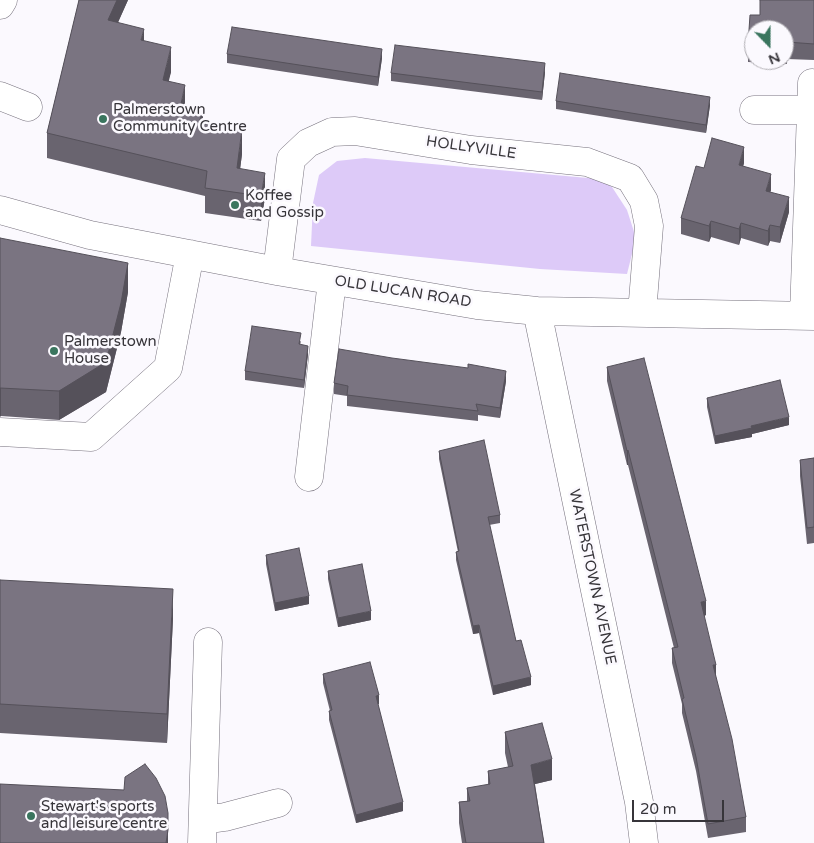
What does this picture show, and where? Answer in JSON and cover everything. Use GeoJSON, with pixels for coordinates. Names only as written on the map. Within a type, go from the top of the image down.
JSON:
{"type":"FeatureCollection","features":[{"type":"Feature","properties":{"kind":"street"},"geometry":{"type":"LineString","coordinates":[[0,5],[3,0]]}},
{"type":"Feature","properties":{"kind":"street"},"geometry":{"type":"LineString","coordinates":[[809,316],[810,110],[812,83]]}},
{"type":"Feature","properties":{"kind":"street"},"geometry":{"type":"LineString","coordinates":[[0,96],[28,107]]}},
{"type":"Feature","properties":{"kind":"street"},"geometry":{"type":"LineString","coordinates":[[754,110],[810,110]]}},
{"type":"Feature","properties":{"kind":"street","name":"HOLLYVILLE"},"geometry":{"type":"LineString","coordinates":[[278,271],[291,159],[308,143],[332,132],[355,131],[471,150],[587,162],[630,178],[644,201],[649,226],[642,313]]}},
{"type":"Feature","properties":{"kind":"street","name":"OLD LUCAN ROAD"},"geometry":{"type":"LineString","coordinates":[[0,210],[90,235],[332,281],[477,305],[537,311],[809,316]]}},
{"type":"Feature","properties":{"kind":"street"},"geometry":{"type":"LineString","coordinates":[[0,432],[91,437],[168,368],[190,254]]}},
{"type":"Feature","properties":{"kind":"street"},"geometry":{"type":"LineString","coordinates":[[309,477],[332,281]]}},
{"type":"Feature","properties":{"kind":"street","name":"WATERSTOWN AVENUE"},"geometry":{"type":"LineString","coordinates":[[537,311],[639,802],[644,843]]}},
{"type":"Feature","properties":{"kind":"street"},"geometry":{"type":"LineString","coordinates":[[203,831],[208,642]]}},
{"type":"Feature","properties":{"kind":"street"},"geometry":{"type":"LineString","coordinates":[[203,831],[224,817],[278,803]]}},
{"type":"Feature","properties":{"kind":"shaded area"},"geometry":{"type":"Polygon","coordinates":[[[365,158],[599,179],[612,187],[627,210],[636,238],[627,274],[540,269],[311,246],[313,203],[319,175],[337,161],[365,158]]]}},
{"type":"Feature","properties":{"kind":"building"},"geometry":{"type":"Polygon","coordinates":[[[79,0],[117,0],[108,20],[144,29],[141,40],[171,47],[163,80],[185,85],[181,104],[203,109],[199,123],[242,129],[237,168],[265,173],[261,196],[205,188],[207,171],[47,133],[79,0]]]}},
{"type":"Feature","properties":{"kind":"building"},"geometry":{"type":"Polygon","coordinates":[[[760,0],[814,0],[814,44],[794,43],[794,20],[750,20],[750,15],[760,15],[760,0]]]}},
{"type":"Feature","properties":{"kind":"building"},"geometry":{"type":"Polygon","coordinates":[[[232,27],[382,49],[378,77],[227,54],[232,27]]]}},
{"type":"Feature","properties":{"kind":"building"},"geometry":{"type":"Polygon","coordinates":[[[395,45],[545,63],[542,92],[391,73],[395,45]]]}},
{"type":"Feature","properties":{"kind":"building"},"geometry":{"type":"Polygon","coordinates":[[[560,73],[710,97],[706,125],[556,101],[560,73]]]}},
{"type":"Feature","properties":{"kind":"building"},"geometry":{"type":"Polygon","coordinates":[[[712,138],[744,147],[739,165],[771,174],[766,191],[789,197],[780,227],[770,225],[768,231],[741,223],[739,229],[711,221],[709,226],[681,218],[696,166],[704,168],[712,138]]]}},
{"type":"Feature","properties":{"kind":"building","name":"Palmerstown House"},"geometry":{"type":"Polygon","coordinates":[[[0,238],[128,263],[121,303],[106,362],[59,391],[0,388],[0,238]]]}},
{"type":"Feature","properties":{"kind":"building"},"geometry":{"type":"Polygon","coordinates":[[[252,326],[301,333],[299,344],[308,346],[304,380],[245,371],[252,326]]]}},
{"type":"Feature","properties":{"kind":"building"},"geometry":{"type":"Polygon","coordinates":[[[339,349],[392,358],[468,368],[468,364],[506,371],[500,408],[476,404],[478,411],[347,395],[348,386],[334,383],[339,349]]]}},
{"type":"Feature","properties":{"kind":"building"},"geometry":{"type":"Polygon","coordinates":[[[644,358],[706,601],[701,602],[716,665],[713,665],[732,739],[746,817],[708,824],[696,757],[682,699],[684,698],[672,648],[678,647],[607,367],[644,358]]]}},
{"type":"Feature","properties":{"kind":"building"},"geometry":{"type":"Polygon","coordinates":[[[780,380],[789,417],[715,436],[707,398],[780,380]]]}},
{"type":"Feature","properties":{"kind":"building"},"geometry":{"type":"Polygon","coordinates":[[[484,440],[500,515],[488,517],[516,641],[521,640],[531,677],[493,686],[479,625],[473,626],[456,552],[459,551],[439,451],[484,440]]]}},
{"type":"Feature","properties":{"kind":"building"},"geometry":{"type":"Polygon","coordinates":[[[814,458],[814,527],[807,528],[800,460],[814,458]]]}},
{"type":"Feature","properties":{"kind":"building"},"geometry":{"type":"Polygon","coordinates":[[[299,548],[309,596],[275,603],[266,555],[299,548]]]}},
{"type":"Feature","properties":{"kind":"building"},"geometry":{"type":"Polygon","coordinates":[[[362,564],[371,611],[338,618],[328,571],[362,564]]]}},
{"type":"Feature","properties":{"kind":"building"},"geometry":{"type":"Polygon","coordinates":[[[0,580],[173,589],[167,714],[0,704],[0,580]]]}},
{"type":"Feature","properties":{"kind":"building"},"geometry":{"type":"Polygon","coordinates":[[[370,662],[379,695],[376,696],[403,802],[356,815],[329,711],[332,710],[323,674],[370,662]]]}},
{"type":"Feature","properties":{"kind":"building"},"geometry":{"type":"Polygon","coordinates":[[[542,723],[552,759],[531,765],[544,843],[466,843],[459,802],[470,801],[467,788],[490,784],[488,771],[513,766],[505,732],[542,723]]]}},
{"type":"Feature","properties":{"kind":"building"},"geometry":{"type":"Polygon","coordinates":[[[145,764],[156,778],[165,796],[168,813],[166,843],[0,843],[0,784],[124,790],[125,777],[145,764]]]}},
{"type":"Feature","properties":{"kind":"place","name":"Palmerstown Community Centre"},"geometry":{"type":"Point","coordinates":[103,119]}},
{"type":"Feature","properties":{"kind":"place","name":"Koffee and Gossip"},"geometry":{"type":"Point","coordinates":[235,205]}},
{"type":"Feature","properties":{"kind":"place","name":"Palmerstown House"},"geometry":{"type":"Point","coordinates":[54,351]}},
{"type":"Feature","properties":{"kind":"place","name":"Stewart's sports and leisure centre"},"geometry":{"type":"Point","coordinates":[31,816]}}]}
